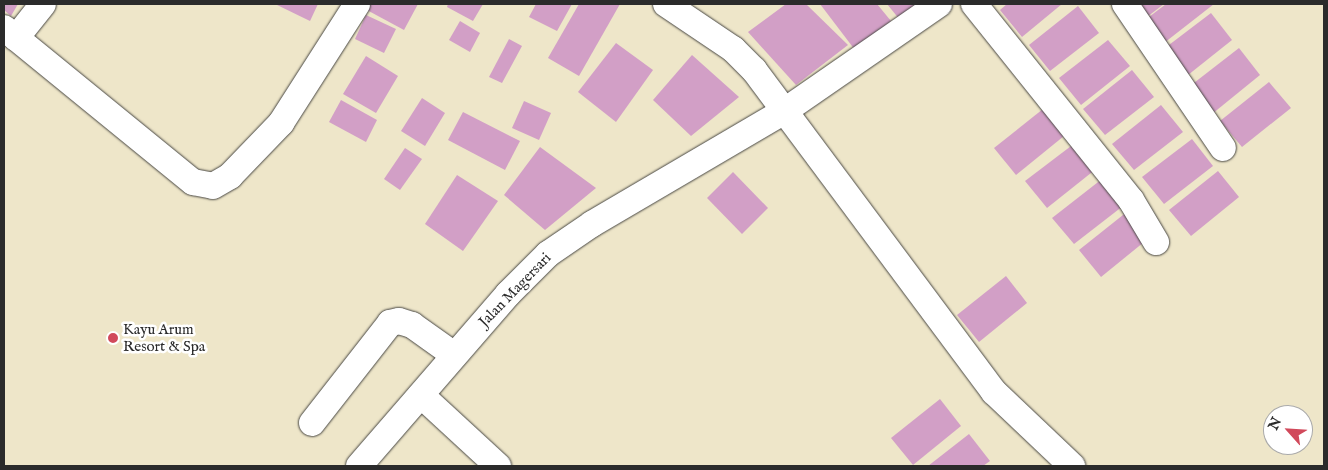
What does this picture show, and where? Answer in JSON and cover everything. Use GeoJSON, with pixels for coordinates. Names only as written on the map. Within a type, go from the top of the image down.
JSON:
{"type":"FeatureCollection","features":[{"type":"Feature","properties":{"kind":"street"},"geometry":{"type":"LineString","coordinates":[[43,4],[9,36],[193,182],[213,186],[230,176],[281,123],[357,4]]}},
{"type":"Feature","properties":{"kind":"street"},"geometry":{"type":"LineString","coordinates":[[666,4],[732,49],[786,110],[994,392],[1072,466]]}},
{"type":"Feature","properties":{"kind":"street","name":"Jalan Magersari"},"geometry":{"type":"LineString","coordinates":[[359,466],[454,355],[548,254],[592,224],[786,110],[939,4]]}},
{"type":"Feature","properties":{"kind":"street"},"geometry":{"type":"LineString","coordinates":[[974,4],[1131,200],[1156,242]]}},
{"type":"Feature","properties":{"kind":"street"},"geometry":{"type":"LineString","coordinates":[[1125,4],[1223,148]]}},
{"type":"Feature","properties":{"kind":"street"},"geometry":{"type":"LineString","coordinates":[[312,423],[390,323],[399,321],[412,325],[454,355]]}},
{"type":"Feature","properties":{"kind":"street"},"geometry":{"type":"LineString","coordinates":[[421,395],[498,466]]}},
{"type":"Feature","properties":{"kind":"building"},"geometry":{"type":"Polygon","coordinates":[[[4,4],[18,4],[11,16],[4,10],[4,4]]]}},
{"type":"Feature","properties":{"kind":"building"},"geometry":{"type":"Polygon","coordinates":[[[275,4],[318,4],[310,21],[275,4]]]}},
{"type":"Feature","properties":{"kind":"building"},"geometry":{"type":"Polygon","coordinates":[[[368,4],[418,4],[404,30],[365,9],[368,4]]]}},
{"type":"Feature","properties":{"kind":"building"},"geometry":{"type":"Polygon","coordinates":[[[448,4],[483,4],[473,21],[447,7],[448,4]]]}},
{"type":"Feature","properties":{"kind":"building"},"geometry":{"type":"Polygon","coordinates":[[[536,4],[572,4],[557,31],[529,17],[536,4]]]}},
{"type":"Feature","properties":{"kind":"building"},"geometry":{"type":"Polygon","coordinates":[[[579,4],[620,4],[579,76],[548,58],[579,4]]]}},
{"type":"Feature","properties":{"kind":"building"},"geometry":{"type":"Polygon","coordinates":[[[786,4],[806,4],[848,45],[796,85],[748,32],[786,4]]]}},
{"type":"Feature","properties":{"kind":"building"},"geometry":{"type":"Polygon","coordinates":[[[820,4],[877,4],[891,21],[855,50],[820,4]]]}},
{"type":"Feature","properties":{"kind":"building"},"geometry":{"type":"Polygon","coordinates":[[[887,4],[921,4],[900,20],[887,4]]]}},
{"type":"Feature","properties":{"kind":"building"},"geometry":{"type":"Polygon","coordinates":[[[1007,4],[1062,4],[1022,37],[1000,10],[1007,4]]]}},
{"type":"Feature","properties":{"kind":"building"},"geometry":{"type":"Polygon","coordinates":[[[1136,4],[1164,4],[1147,17],[1136,4]]]}},
{"type":"Feature","properties":{"kind":"building"},"geometry":{"type":"Polygon","coordinates":[[[1166,4],[1214,4],[1164,43],[1145,20],[1166,4]]]}},
{"type":"Feature","properties":{"kind":"building"},"geometry":{"type":"Polygon","coordinates":[[[1078,6],[1099,33],[1050,71],[1029,45],[1078,6]]]}},
{"type":"Feature","properties":{"kind":"building"},"geometry":{"type":"Polygon","coordinates":[[[1211,13],[1232,40],[1183,79],[1161,51],[1211,13]]]}},
{"type":"Feature","properties":{"kind":"building"},"geometry":{"type":"Polygon","coordinates":[[[366,15],[396,29],[384,53],[355,39],[366,15]]]}},
{"type":"Feature","properties":{"kind":"building"},"geometry":{"type":"Polygon","coordinates":[[[460,21],[480,33],[470,52],[449,40],[460,21]]]}},
{"type":"Feature","properties":{"kind":"building"},"geometry":{"type":"Polygon","coordinates":[[[509,39],[522,46],[502,83],[489,77],[509,39]]]}},
{"type":"Feature","properties":{"kind":"building"},"geometry":{"type":"Polygon","coordinates":[[[1108,40],[1130,66],[1081,105],[1059,78],[1108,40]]]}},
{"type":"Feature","properties":{"kind":"building"},"geometry":{"type":"Polygon","coordinates":[[[616,43],[653,70],[616,122],[578,92],[616,43]]]}},
{"type":"Feature","properties":{"kind":"building"},"geometry":{"type":"Polygon","coordinates":[[[1239,48],[1260,75],[1212,114],[1190,86],[1239,48]]]}},
{"type":"Feature","properties":{"kind":"building"},"geometry":{"type":"Polygon","coordinates":[[[692,55],[739,97],[691,136],[653,100],[692,55]]]}},
{"type":"Feature","properties":{"kind":"building"},"geometry":{"type":"Polygon","coordinates":[[[366,56],[398,76],[376,113],[343,94],[366,56]]]}},
{"type":"Feature","properties":{"kind":"building"},"geometry":{"type":"Polygon","coordinates":[[[1132,70],[1154,97],[1105,135],[1083,109],[1132,70]]]}},
{"type":"Feature","properties":{"kind":"building"},"geometry":{"type":"Polygon","coordinates":[[[1269,82],[1291,108],[1242,147],[1220,121],[1269,82]]]}},
{"type":"Feature","properties":{"kind":"building"},"geometry":{"type":"Polygon","coordinates":[[[422,98],[445,113],[425,146],[401,131],[422,98]]]}},
{"type":"Feature","properties":{"kind":"building"},"geometry":{"type":"Polygon","coordinates":[[[341,100],[377,120],[366,142],[329,122],[341,100]]]}},
{"type":"Feature","properties":{"kind":"building"},"geometry":{"type":"Polygon","coordinates":[[[524,101],[551,113],[539,140],[512,128],[524,101]]]}},
{"type":"Feature","properties":{"kind":"building"},"geometry":{"type":"Polygon","coordinates":[[[1161,105],[1183,132],[1134,170],[1112,144],[1161,105]]]}},
{"type":"Feature","properties":{"kind":"building"},"geometry":{"type":"Polygon","coordinates":[[[1043,109],[1064,136],[1016,175],[994,148],[1043,109]]]}},
{"type":"Feature","properties":{"kind":"building"},"geometry":{"type":"Polygon","coordinates":[[[463,112],[520,141],[505,170],[448,140],[463,112]]]}},
{"type":"Feature","properties":{"kind":"building"},"geometry":{"type":"Polygon","coordinates":[[[1192,139],[1213,166],[1164,204],[1142,177],[1192,139]]]}},
{"type":"Feature","properties":{"kind":"building"},"geometry":{"type":"Polygon","coordinates":[[[1075,143],[1096,169],[1047,208],[1025,181],[1075,143]]]}},
{"type":"Feature","properties":{"kind":"building"},"geometry":{"type":"Polygon","coordinates":[[[540,147],[596,188],[545,230],[504,195],[540,147]]]}},
{"type":"Feature","properties":{"kind":"building"},"geometry":{"type":"Polygon","coordinates":[[[405,148],[422,159],[400,190],[384,179],[405,148]]]}},
{"type":"Feature","properties":{"kind":"building"},"geometry":{"type":"Polygon","coordinates":[[[1218,171],[1239,197],[1191,236],[1169,210],[1218,171]]]}},
{"type":"Feature","properties":{"kind":"building"},"geometry":{"type":"Polygon","coordinates":[[[733,172],[768,208],[742,234],[707,198],[733,172]]]}},
{"type":"Feature","properties":{"kind":"building"},"geometry":{"type":"Polygon","coordinates":[[[457,175],[498,201],[463,251],[425,224],[457,175]]]}},
{"type":"Feature","properties":{"kind":"building"},"geometry":{"type":"Polygon","coordinates":[[[1102,179],[1123,206],[1074,244],[1052,218],[1102,179]]]}},
{"type":"Feature","properties":{"kind":"building"},"geometry":{"type":"Polygon","coordinates":[[[1128,211],[1149,238],[1101,277],[1079,250],[1128,211]]]}},
{"type":"Feature","properties":{"kind":"building"},"geometry":{"type":"Polygon","coordinates":[[[1006,276],[1027,303],[979,342],[957,315],[1006,276]]]}},
{"type":"Feature","properties":{"kind":"building"},"geometry":{"type":"Polygon","coordinates":[[[940,399],[961,426],[913,465],[891,438],[940,399]]]}},
{"type":"Feature","properties":{"kind":"building"},"geometry":{"type":"Polygon","coordinates":[[[969,434],[990,461],[983,466],[928,466],[969,434]]]}},
{"type":"Feature","properties":{"kind":"place","name":"Kayu Arum Resort & Spa"},"geometry":{"type":"Point","coordinates":[113,338]}}]}
